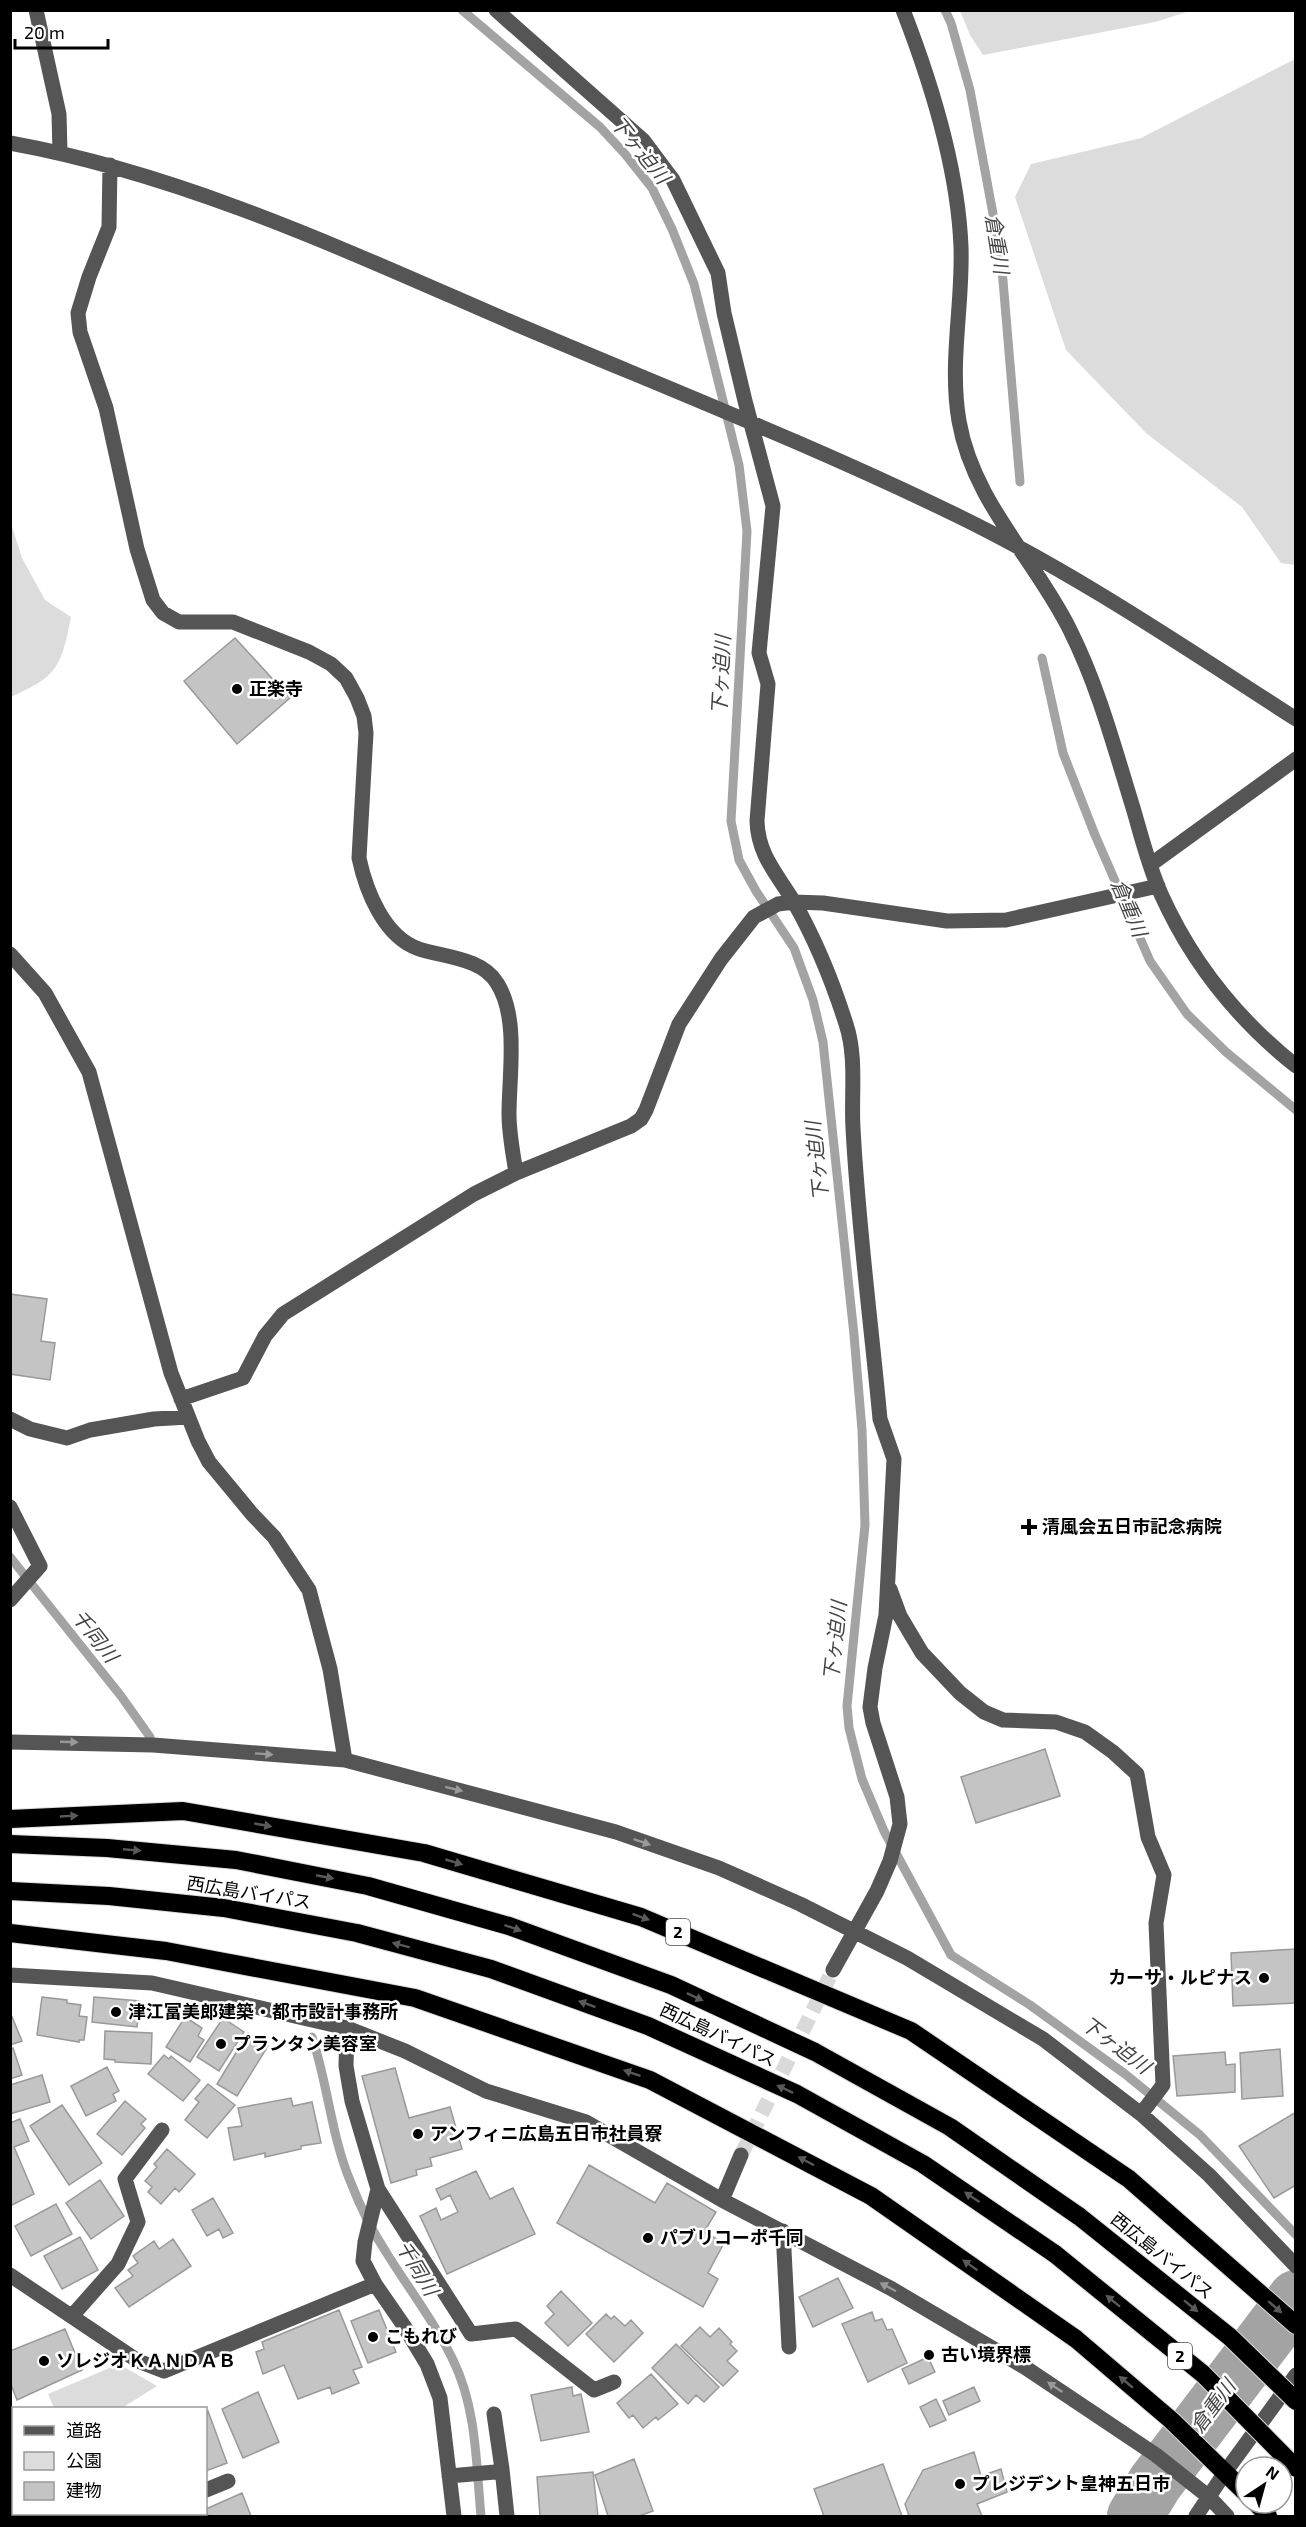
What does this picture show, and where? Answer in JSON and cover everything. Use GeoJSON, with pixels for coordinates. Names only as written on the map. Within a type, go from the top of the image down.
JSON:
{"type":"FeatureCollection","features":[{"type":"Feature","properties":{"kind":"highway","name":"2"},"geometry":{"type":"LineString","coordinates":[[10,1819],[183,1811],[424,1853],[641,1917],[911,2031],[1130,2179],[1296,2325]]}},
{"type":"Feature","properties":{"kind":"highway","name":"西広島バイパス"},"geometry":{"type":"LineString","coordinates":[[10,1844],[107,1848],[236,1860],[368,1886],[508,1926],[671,1985],[815,2052],[951,2127],[1080,2217],[1230,2337],[1296,2401]]}},
{"type":"Feature","properties":{"kind":"highway","name":"西広島バイパス"},"geometry":{"type":"LineString","coordinates":[[10,1891],[108,1896],[224,1908],[357,1933],[491,1969],[648,2026],[797,2094],[923,2164],[1055,2254],[1203,2374],[1296,2468]]}},
{"type":"Feature","properties":{"kind":"highway"},"geometry":{"type":"LineString","coordinates":[[10,1933],[166,1951],[415,1998],[650,2079],[871,2196],[1076,2339],[1171,2420],[1234,2480]]}},
{"type":"Feature","properties":{"kind":"street"},"geometry":{"type":"LineString","coordinates":[[36,10],[59,114],[60,152]]}},
{"type":"Feature","properties":{"kind":"street"},"geometry":{"type":"LineString","coordinates":[[496,10],[643,140],[673,180],[718,273],[724,313],[750,424],[773,506],[759,653],[768,684],[757,821],[758,837],[786,903],[843,1016],[852,1055],[853,1128],[880,1419],[894,1459],[886,1614],[870,1707],[897,1797],[900,1824],[890,1861],[877,1891],[833,1970]]}},
{"type":"Feature","properties":{"kind":"street"},"geometry":{"type":"LineString","coordinates":[[903,10],[922,61],[958,212],[960,275],[955,389],[959,424],[969,458],[982,490],[1047,591],[1069,628],[1088,668],[1105,715],[1150,865],[1178,929],[1198,963],[1222,996],[1250,1026],[1296,1066]]}},
{"type":"Feature","properties":{"kind":"street"},"geometry":{"type":"LineString","coordinates":[[10,143],[60,152],[110,165],[170,184],[297,231],[879,479],[1016,545],[1146,622],[1296,719]]}},
{"type":"Feature","properties":{"kind":"street"},"geometry":{"type":"LineString","coordinates":[[110,165],[109,227],[89,277],[78,313],[81,332],[106,408],[137,549],[153,600],[163,613],[179,622],[233,622],[309,652],[331,664],[346,678],[364,716],[366,733],[359,858],[362,873],[387,926],[397,937],[417,948],[466,961],[483,969],[497,981],[504,998],[511,1040],[509,1115],[516,1173]]}},
{"type":"Feature","properties":{"kind":"street"},"geometry":{"type":"LineString","coordinates":[[1150,865],[1296,759]]}},
{"type":"Feature","properties":{"kind":"street"},"geometry":{"type":"LineString","coordinates":[[181,1398],[243,1378],[272,1326],[294,1306],[474,1194],[516,1173],[631,1126],[641,1119],[679,1024],[721,959],[754,917],[786,903],[823,903],[947,921],[1006,920],[1158,886]]}},
{"type":"Feature","properties":{"kind":"street"},"geometry":{"type":"LineString","coordinates":[[10,954],[45,993],[89,1072],[171,1373],[209,1462],[274,1537],[309,1590],[330,1669],[345,1760]]}},
{"type":"Feature","properties":{"kind":"street"},"geometry":{"type":"LineString","coordinates":[[10,1419],[30,1429],[67,1438],[90,1430],[154,1419],[188,1417]]}},
{"type":"Feature","properties":{"kind":"street"},"geometry":{"type":"LineString","coordinates":[[10,1507],[40,1566],[16,1594]]}},
{"type":"Feature","properties":{"kind":"street"},"geometry":{"type":"LineString","coordinates":[[887,1583],[900,1616],[922,1653],[960,1693],[984,1712],[1004,1720],[1056,1722],[1085,1732],[1113,1752],[1137,1774],[1148,1837],[1164,1875],[1156,1923],[1163,2085],[1142,2113]]}},
{"type":"Feature","properties":{"kind":"street"},"geometry":{"type":"LineString","coordinates":[[10,1742],[153,1745],[345,1760],[616,1832],[719,1868],[800,1904],[853,1931],[949,1982],[1043,2039],[1142,2113],[1209,2175],[1296,2266]]}},
{"type":"Feature","properties":{"kind":"street"},"geometry":{"type":"LineString","coordinates":[[10,1975],[152,1983],[347,2028],[405,2051],[486,2091],[585,2122],[722,2200],[892,2289],[1026,2368],[1156,2455],[1205,2495],[1227,2517]]}},
{"type":"Feature","properties":{"kind":"street"},"geometry":{"type":"LineString","coordinates":[[347,2028],[346,2066],[375,2196],[471,2334],[516,2329],[594,2390],[614,2382]]}},
{"type":"Feature","properties":{"kind":"street"},"geometry":{"type":"LineString","coordinates":[[72,2316],[118,2264],[138,2222],[125,2179],[162,2130]]}},
{"type":"Feature","properties":{"kind":"street"},"geometry":{"type":"LineString","coordinates":[[722,2200],[741,2155]]}},
{"type":"Feature","properties":{"kind":"street"},"geometry":{"type":"LineString","coordinates":[[375,2196],[363,2261],[375,2284],[427,2364],[440,2398],[455,2475],[454,2517]]}},
{"type":"Feature","properties":{"kind":"street"},"geometry":{"type":"LineString","coordinates":[[783,2231],[789,2347]]}},
{"type":"Feature","properties":{"kind":"street"},"geometry":{"type":"LineString","coordinates":[[10,2275],[138,2361],[164,2371],[375,2284]]}},
{"type":"Feature","properties":{"kind":"street"},"geometry":{"type":"LineString","coordinates":[[1196,2517],[1205,2495],[1296,2375]]}},
{"type":"Feature","properties":{"kind":"street"},"geometry":{"type":"LineString","coordinates":[[494,2414],[498,2471],[507,2517]]}},
{"type":"Feature","properties":{"kind":"street"},"geometry":{"type":"LineString","coordinates":[[455,2475],[498,2471]]}},
{"type":"Feature","properties":{"kind":"street"},"geometry":{"type":"LineString","coordinates":[[207,2490],[228,2481]]}},
{"type":"Feature","properties":{"kind":"green space"},"geometry":{"type":"Polygon","coordinates":[[[960,11],[1190,11],[1155,22],[983,55],[970,35],[960,11]]]}},
{"type":"Feature","properties":{"kind":"green space"},"geometry":{"type":"Polygon","coordinates":[[[1295,59],[1295,565],[1281,563],[1242,507],[1146,433],[1066,350],[1015,197],[1031,164],[1141,138],[1295,59]]]}},
{"type":"Feature","properties":{"kind":"green space"},"geometry":{"type":"Polygon","coordinates":[[[10,520],[22,558],[45,600],[71,617],[64,648],[55,668],[39,683],[11,697],[10,520]]]}},
{"type":"Feature","properties":{"kind":"green space"},"geometry":{"type":"Polygon","coordinates":[[[119,2364],[157,2386],[124,2407],[54,2407],[48,2394],[119,2364]]]}},
{"type":"Feature","properties":{"kind":"building","name":"正楽寺"},"geometry":{"type":"Polygon","coordinates":[[[235,638],[290,698],[237,744],[184,681],[235,638]]]}},
{"type":"Feature","properties":{"kind":"building"},"geometry":{"type":"Polygon","coordinates":[[[10,1294],[47,1299],[41,1341],[55,1343],[50,1380],[10,1374],[10,1294]]]}},
{"type":"Feature","properties":{"kind":"building"},"geometry":{"type":"Polygon","coordinates":[[[1045,1749],[1060,1796],[976,1823],[961,1777],[1045,1749]]]}},
{"type":"Feature","properties":{"kind":"building","name":"カーサ・ルピナス"},"geometry":{"type":"Polygon","coordinates":[[[1296,1949],[1296,2003],[1233,2006],[1231,1953],[1296,1949]]]}},
{"type":"Feature","properties":{"kind":"building"},"geometry":{"type":"Polygon","coordinates":[[[42,1997],[67,2000],[67,2003],[81,2005],[79,2016],[87,2017],[84,2040],[79,2040],[79,2042],[37,2035],[42,1997]]]}},
{"type":"Feature","properties":{"kind":"building","name":"津江富美郎建築・都市設計事務所"},"geometry":{"type":"Polygon","coordinates":[[[94,1997],[140,2001],[137,2027],[92,2022],[94,1997]]]}},
{"type":"Feature","properties":{"kind":"building"},"geometry":{"type":"Polygon","coordinates":[[[10,2012],[22,2041],[10,2045],[10,2012]]]}},
{"type":"Feature","properties":{"kind":"building"},"geometry":{"type":"Polygon","coordinates":[[[185,2017],[202,2028],[198,2036],[204,2040],[190,2062],[166,2047],[185,2017]]]}},
{"type":"Feature","properties":{"kind":"building","name":"プランタン美容室"},"geometry":{"type":"Polygon","coordinates":[[[223,2018],[244,2032],[219,2071],[197,2057],[223,2018]]]}},
{"type":"Feature","properties":{"kind":"building"},"geometry":{"type":"Polygon","coordinates":[[[105,2031],[152,2033],[151,2064],[115,2062],[115,2060],[104,2059],[105,2031]]]}},
{"type":"Feature","properties":{"kind":"building"},"geometry":{"type":"Polygon","coordinates":[[[248,2033],[268,2046],[237,2096],[217,2084],[248,2033]]]}},
{"type":"Feature","properties":{"kind":"building"},"geometry":{"type":"Polygon","coordinates":[[[13,2048],[22,2075],[10,2079],[10,2049],[13,2048]]]}},
{"type":"Feature","properties":{"kind":"building"},"geometry":{"type":"Polygon","coordinates":[[[1280,2049],[1283,2096],[1242,2099],[1240,2053],[1280,2049]]]}},
{"type":"Feature","properties":{"kind":"building"},"geometry":{"type":"Polygon","coordinates":[[[1225,2052],[1226,2065],[1235,2064],[1235,2092],[1177,2096],[1173,2056],[1225,2052]]]}},
{"type":"Feature","properties":{"kind":"building"},"geometry":{"type":"Polygon","coordinates":[[[164,2055],[169,2059],[171,2056],[200,2080],[183,2101],[148,2074],[164,2055]]]}},
{"type":"Feature","properties":{"kind":"building"},"geometry":{"type":"Polygon","coordinates":[[[107,2067],[119,2091],[113,2094],[116,2101],[86,2116],[71,2086],[107,2067]]]}},
{"type":"Feature","properties":{"kind":"building","name":"アンフィニ広島五日市社員寮"},"geometry":{"type":"Polygon","coordinates":[[[395,2068],[409,2118],[450,2107],[462,2149],[430,2158],[432,2166],[416,2170],[417,2175],[391,2183],[362,2076],[395,2068]]]}},
{"type":"Feature","properties":{"kind":"building"},"geometry":{"type":"Polygon","coordinates":[[[42,2075],[50,2102],[10,2114],[10,2085],[42,2075]]]}},
{"type":"Feature","properties":{"kind":"building"},"geometry":{"type":"Polygon","coordinates":[[[208,2084],[235,2105],[207,2138],[185,2120],[199,2102],[195,2099],[208,2084]]]}},
{"type":"Feature","properties":{"kind":"building"},"geometry":{"type":"Polygon","coordinates":[[[291,2098],[293,2106],[312,2102],[321,2143],[301,2146],[301,2149],[265,2157],[265,2153],[234,2160],[228,2128],[242,2126],[238,2108],[291,2098]]]}},
{"type":"Feature","properties":{"kind":"building"},"geometry":{"type":"Polygon","coordinates":[[[125,2101],[146,2119],[141,2124],[145,2128],[122,2155],[97,2134],[125,2101]]]}},
{"type":"Feature","properties":{"kind":"building"},"geometry":{"type":"Polygon","coordinates":[[[62,2105],[102,2163],[69,2185],[30,2126],[62,2105]]]}},
{"type":"Feature","properties":{"kind":"building"},"geometry":{"type":"Polygon","coordinates":[[[1296,2112],[1296,2185],[1274,2198],[1239,2146],[1296,2112]]]}},
{"type":"Feature","properties":{"kind":"building"},"geometry":{"type":"Polygon","coordinates":[[[20,2119],[29,2141],[14,2147],[34,2194],[10,2206],[10,2123],[20,2119]]]}},
{"type":"Feature","properties":{"kind":"building"},"geometry":{"type":"Polygon","coordinates":[[[167,2149],[195,2174],[179,2192],[175,2188],[161,2204],[148,2192],[152,2187],[145,2181],[157,2167],[154,2164],[167,2149]]]}},
{"type":"Feature","properties":{"kind":"building","name":"パブリコーポ千同"},"geometry":{"type":"Polygon","coordinates":[[[589,2165],[655,2203],[667,2183],[716,2212],[704,2232],[724,2243],[708,2273],[718,2279],[703,2307],[557,2223],[589,2165]]]}},
{"type":"Feature","properties":{"kind":"building"},"geometry":{"type":"Polygon","coordinates":[[[476,2171],[490,2199],[513,2188],[535,2234],[447,2274],[420,2216],[436,2208],[441,2220],[458,2212],[450,2195],[441,2200],[436,2189],[476,2171]]]}},
{"type":"Feature","properties":{"kind":"building"},"geometry":{"type":"Polygon","coordinates":[[[100,2180],[124,2216],[91,2239],[66,2203],[100,2180]]]}},
{"type":"Feature","properties":{"kind":"building"},"geometry":{"type":"Polygon","coordinates":[[[213,2198],[233,2233],[223,2238],[219,2229],[207,2236],[192,2210],[213,2198]]]}},
{"type":"Feature","properties":{"kind":"building"},"geometry":{"type":"Polygon","coordinates":[[[56,2204],[72,2234],[31,2256],[15,2226],[56,2204]]]}},
{"type":"Feature","properties":{"kind":"building"},"geometry":{"type":"Polygon","coordinates":[[[80,2237],[98,2270],[62,2289],[44,2256],[80,2237]]]}},
{"type":"Feature","properties":{"kind":"building"},"geometry":{"type":"Polygon","coordinates":[[[173,2239],[191,2266],[129,2307],[115,2288],[133,2276],[128,2270],[138,2263],[133,2256],[154,2241],[159,2249],[173,2239]]]}},
{"type":"Feature","properties":{"kind":"building"},"geometry":{"type":"Polygon","coordinates":[[[838,2278],[853,2308],[813,2327],[799,2297],[838,2278]]]}},
{"type":"Feature","properties":{"kind":"building"},"geometry":{"type":"Polygon","coordinates":[[[561,2291],[592,2323],[568,2346],[545,2323],[554,2314],[547,2306],[561,2291]]]}},
{"type":"Feature","properties":{"kind":"building"},"geometry":{"type":"Polygon","coordinates":[[[339,2310],[362,2367],[353,2370],[359,2383],[332,2394],[330,2387],[298,2399],[284,2365],[263,2374],[256,2352],[264,2349],[262,2342],[339,2310]]]}},
{"type":"Feature","properties":{"kind":"building","name":"こもれび"},"geometry":{"type":"Polygon","coordinates":[[[379,2310],[396,2352],[368,2363],[351,2321],[379,2310]]]}},
{"type":"Feature","properties":{"kind":"building"},"geometry":{"type":"Polygon","coordinates":[[[872,2312],[875,2321],[882,2319],[887,2330],[892,2329],[907,2363],[868,2382],[842,2324],[872,2312]]]}},
{"type":"Feature","properties":{"kind":"building"},"geometry":{"type":"Polygon","coordinates":[[[606,2314],[611,2319],[614,2316],[625,2326],[631,2320],[643,2333],[614,2362],[586,2334],[606,2314]]]}},
{"type":"Feature","properties":{"kind":"building"},"geometry":{"type":"Polygon","coordinates":[[[700,2327],[710,2337],[719,2328],[737,2351],[727,2361],[738,2371],[723,2386],[681,2346],[700,2327]]]}},
{"type":"Feature","properties":{"kind":"building","name":"ソレジオＫＡＮＤＡＢ"},"geometry":{"type":"Polygon","coordinates":[[[65,2329],[82,2370],[17,2400],[10,2382],[10,2351],[65,2329]]]}},
{"type":"Feature","properties":{"kind":"building"},"geometry":{"type":"Polygon","coordinates":[[[676,2344],[719,2387],[704,2402],[696,2395],[688,2404],[652,2368],[676,2344]]]}},
{"type":"Feature","properties":{"kind":"building"},"geometry":{"type":"Polygon","coordinates":[[[928,2357],[935,2372],[909,2384],[902,2369],[928,2357]]]}},
{"type":"Feature","properties":{"kind":"building"},"geometry":{"type":"Polygon","coordinates":[[[651,2374],[678,2404],[658,2420],[656,2417],[643,2428],[633,2415],[629,2418],[617,2403],[651,2374]]]}},
{"type":"Feature","properties":{"kind":"building"},"geometry":{"type":"Polygon","coordinates":[[[572,2387],[573,2396],[581,2394],[589,2432],[541,2441],[531,2395],[572,2387]]]}},
{"type":"Feature","properties":{"kind":"building"},"geometry":{"type":"Polygon","coordinates":[[[974,2387],[980,2401],[949,2415],[943,2401],[974,2387]]]}},
{"type":"Feature","properties":{"kind":"building"},"geometry":{"type":"Polygon","coordinates":[[[258,2392],[279,2442],[243,2458],[222,2409],[258,2392]]]}},
{"type":"Feature","properties":{"kind":"building"},"geometry":{"type":"Polygon","coordinates":[[[936,2399],[946,2420],[930,2427],[920,2407],[936,2399]]]}},
{"type":"Feature","properties":{"kind":"building"},"geometry":{"type":"Polygon","coordinates":[[[207,2412],[227,2463],[207,2471],[207,2412]]]}},
{"type":"Feature","properties":{"kind":"building","name":"プレジデント皇神五日市"},"geometry":{"type":"Polygon","coordinates":[[[974,2452],[981,2476],[1001,2469],[1007,2492],[977,2504],[982,2516],[909,2516],[905,2504],[923,2470],[974,2452]]]}},
{"type":"Feature","properties":{"kind":"building"},"geometry":{"type":"Polygon","coordinates":[[[634,2459],[653,2511],[639,2516],[608,2516],[595,2475],[634,2459]]]}},
{"type":"Feature","properties":{"kind":"building"},"geometry":{"type":"Polygon","coordinates":[[[883,2464],[902,2516],[824,2516],[814,2489],[883,2464]]]}},
{"type":"Feature","properties":{"kind":"building"},"geometry":{"type":"Polygon","coordinates":[[[10,2472],[12,2472],[11,2512],[10,2472]]]}},
{"type":"Feature","properties":{"kind":"building"},"geometry":{"type":"Polygon","coordinates":[[[593,2472],[598,2516],[540,2516],[537,2477],[593,2472]]]}},
{"type":"Feature","properties":{"kind":"building"},"geometry":{"type":"Polygon","coordinates":[[[242,2493],[251,2516],[208,2516],[207,2509],[242,2493]]]}},
{"type":"Feature","properties":{"kind":"waterway","name":"下ヶ迫川"},"geometry":{"type":"LineString","coordinates":[[462,10],[600,127],[652,188],[672,229],[694,284],[739,465],[747,531],[731,821],[739,860],[756,891],[794,948],[813,1000],[823,1042],[862,1430],[865,1525],[847,1706],[849,1728],[862,1779],[884,1831],[951,1955],[1030,2005],[1125,2074],[1200,2135],[1296,2235]]}},
{"type":"Feature","properties":{"kind":"waterway","name":"倉重川"},"geometry":{"type":"LineString","coordinates":[[945,10],[951,23],[970,90],[1001,257],[1020,482]]}},
{"type":"Feature","properties":{"kind":"waterway","name":"倉重川"},"geometry":{"type":"LineString","coordinates":[[1042,658],[1063,753],[1095,835],[1150,961],[1187,1014],[1226,1052],[1296,1110]]}},
{"type":"Feature","properties":{"kind":"waterway","name":"千同川"},"geometry":{"type":"LineString","coordinates":[[10,1557],[121,1696],[150,1737]]}},
{"type":"Feature","properties":{"kind":"waterway","name":"千同川"},"geometry":{"type":"LineString","coordinates":[[312,2037],[344,2165],[358,2201],[381,2244],[438,2332],[461,2379],[474,2437],[481,2516]]}},
{"type":"Feature","properties":{"kind":"waterway","name":"倉重川"},"geometry":{"type":"LineString","coordinates":[[1135,2516],[1155,2483],[1296,2298]]}},
{"type":"Feature","properties":{"kind":"tunnel"},"geometry":{"type":"LineString","coordinates":[[741,2155],[833,1970]]}},
{"type":"Feature","properties":{"kind":"place","name":"正楽寺"},"geometry":{"type":"Point","coordinates":[237,689]}},
{"type":"Feature","properties":{"kind":"place","name":"清風会五日市記念病院"},"geometry":{"type":"Point","coordinates":[1029,1527]}},
{"type":"Feature","properties":{"kind":"place","name":"カーサ・ルピナス"},"geometry":{"type":"Point","coordinates":[1264,1978]}},
{"type":"Feature","properties":{"kind":"place","name":"津江富美郎建築・都市設計事務所"},"geometry":{"type":"Point","coordinates":[116,2012]}},
{"type":"Feature","properties":{"kind":"place","name":"プランタン美容室"},"geometry":{"type":"Point","coordinates":[221,2044]}},
{"type":"Feature","properties":{"kind":"place","name":"アンフィニ広島五日市社員寮"},"geometry":{"type":"Point","coordinates":[418,2134]}},
{"type":"Feature","properties":{"kind":"place","name":"パブリコーポ千同"},"geometry":{"type":"Point","coordinates":[648,2238]}},
{"type":"Feature","properties":{"kind":"place","name":"こもれび"},"geometry":{"type":"Point","coordinates":[373,2337]}},
{"type":"Feature","properties":{"kind":"place","name":"古い境界標"},"geometry":{"type":"Point","coordinates":[929,2355]}},
{"type":"Feature","properties":{"kind":"place","name":"ソレジオＫＡＮＤＡＢ"},"geometry":{"type":"Point","coordinates":[44,2361]}},
{"type":"Feature","properties":{"kind":"place","name":"プレジデント皇神五日市"},"geometry":{"type":"Point","coordinates":[960,2484]}}]}
